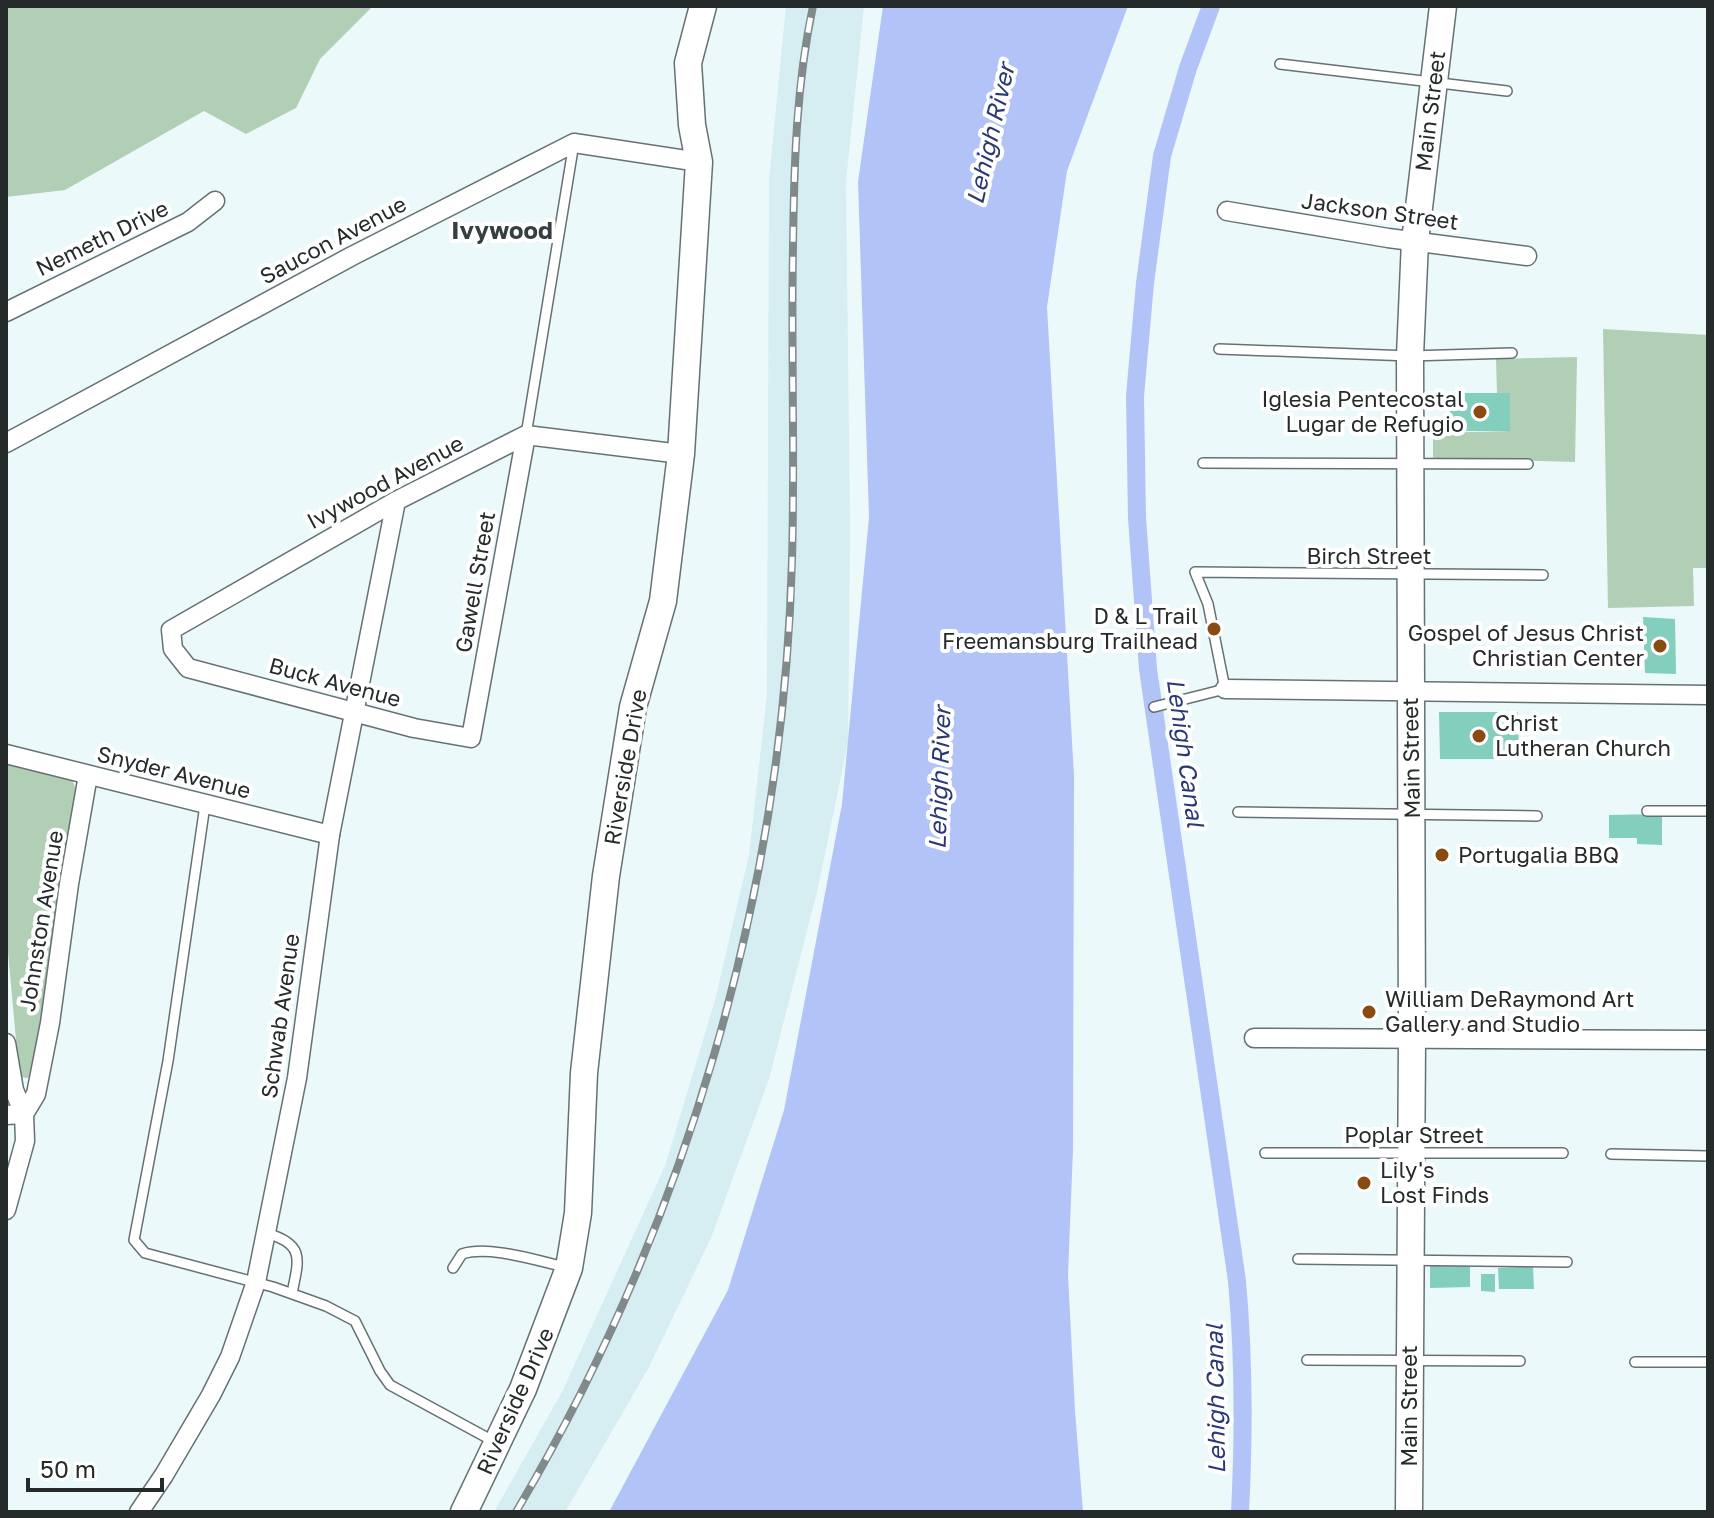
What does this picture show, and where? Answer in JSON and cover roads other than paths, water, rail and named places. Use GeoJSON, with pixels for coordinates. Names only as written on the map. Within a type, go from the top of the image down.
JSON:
{"type":"FeatureCollection","features":[{"type":"Feature","properties":{"kind":"street","name":"Riverside Drive"},"geometry":{"type":"LineString","coordinates":[[464,1512],[523,1389],[569,1268],[578,1213],[584,1073],[605,887],[633,707],[663,601],[681,454],[699,162],[692,125],[688,63],[703,6]]}},
{"type":"Feature","properties":{"kind":"street","name":"Main Street"},"geometry":{"type":"LineString","coordinates":[[1409,1512],[1412,1040],[1410,356],[1415,241],[1443,6]]}},
{"type":"Feature","properties":{"kind":"street"},"geometry":{"type":"LineString","coordinates":[[574,143],[699,162]]}},
{"type":"Feature","properties":{"kind":"street","name":"Saucon Avenue"},"geometry":{"type":"LineString","coordinates":[[6,443],[352,256],[574,143]]}},
{"type":"Feature","properties":{"kind":"street","name":"Nemeth Drive"},"geometry":{"type":"LineString","coordinates":[[6,312],[188,222],[215,201]]}},
{"type":"Feature","properties":{"kind":"street","name":"Jackson Street"},"geometry":{"type":"LineString","coordinates":[[1227,211],[1527,256]]}},
{"type":"Feature","properties":{"kind":"street"},"geometry":{"type":"LineString","coordinates":[[526,435],[681,454]]}},
{"type":"Feature","properties":{"kind":"street","name":"Ivywood Avenue"},"geometry":{"type":"LineString","coordinates":[[188,668],[173,649],[171,630],[396,501],[526,435]]}},
{"type":"Feature","properties":{"kind":"street","name":"Gawell Street"},"geometry":{"type":"LineString","coordinates":[[471,738],[526,435]]}},
{"type":"Feature","properties":{"kind":"street","name":"Schwab Avenue"},"geometry":{"type":"LineString","coordinates":[[139,1512],[211,1395],[230,1357],[256,1282],[297,1078],[330,835],[396,501]]}},
{"type":"Feature","properties":{"kind":"street","name":"Buck Avenue"},"geometry":{"type":"LineString","coordinates":[[188,668],[414,728],[471,738]]}},
{"type":"Feature","properties":{"kind":"street"},"geometry":{"type":"LineString","coordinates":[[1225,689],[1708,695]]}},
{"type":"Feature","properties":{"kind":"street","name":"Snyder Avenue"},"geometry":{"type":"LineString","coordinates":[[6,754],[330,835]]}},
{"type":"Feature","properties":{"kind":"street","name":"Johnston Avenue"},"geometry":{"type":"LineString","coordinates":[[6,1210],[25,1141],[15,1115],[36,1094],[88,775]]}},
{"type":"Feature","properties":{"kind":"street"},"geometry":{"type":"LineString","coordinates":[[1254,1038],[1708,1040]]}},
{"type":"Feature","properties":{"kind":"street"},"geometry":{"type":"LineString","coordinates":[[6,1043],[15,1115]]}},
{"type":"Feature","properties":{"kind":"lane"},"geometry":{"type":"LineString","coordinates":[[1280,64],[1507,91]]}},
{"type":"Feature","properties":{"kind":"lane"},"geometry":{"type":"LineString","coordinates":[[526,435],[574,143]]}},
{"type":"Feature","properties":{"kind":"lane"},"geometry":{"type":"LineString","coordinates":[[1219,349],[1410,356],[1512,353]]}},
{"type":"Feature","properties":{"kind":"lane"},"geometry":{"type":"LineString","coordinates":[[1203,463],[1528,464]]}},
{"type":"Feature","properties":{"kind":"lane","name":"Birch Street"},"geometry":{"type":"LineString","coordinates":[[1225,689],[1208,604],[1195,572],[1543,575]]}},
{"type":"Feature","properties":{"kind":"lane"},"geometry":{"type":"LineString","coordinates":[[1154,707],[1225,689]]}},
{"type":"Feature","properties":{"kind":"lane"},"geometry":{"type":"LineString","coordinates":[[205,805],[168,1061],[134,1240],[145,1253],[292,1293],[355,1321],[390,1385],[497,1443]]}},
{"type":"Feature","properties":{"kind":"lane"},"geometry":{"type":"LineString","coordinates":[[1647,811],[1708,811]]}},
{"type":"Feature","properties":{"kind":"lane"},"geometry":{"type":"LineString","coordinates":[[1238,812],[1537,816]]}},
{"type":"Feature","properties":{"kind":"lane","name":"Poplar Street"},"geometry":{"type":"LineString","coordinates":[[1265,1153],[1563,1153]]}},
{"type":"Feature","properties":{"kind":"lane"},"geometry":{"type":"LineString","coordinates":[[1611,1154],[1708,1156]]}},
{"type":"Feature","properties":{"kind":"lane"},"geometry":{"type":"LineString","coordinates":[[266,1233],[293,1244],[298,1254],[292,1293]]}},
{"type":"Feature","properties":{"kind":"lane"},"geometry":{"type":"LineString","coordinates":[[453,1268],[462,1254],[470,1251],[510,1255],[569,1268]]}},
{"type":"Feature","properties":{"kind":"lane"},"geometry":{"type":"LineString","coordinates":[[1298,1259],[1567,1262]]}},
{"type":"Feature","properties":{"kind":"lane"},"geometry":{"type":"LineString","coordinates":[[1307,1360],[1520,1361]]}},
{"type":"Feature","properties":{"kind":"lane"},"geometry":{"type":"LineString","coordinates":[[1635,1362],[1708,1362]]}},
{"type":"Feature","properties":{"kind":"water","name":"Lehigh River"},"geometry":{"type":"Polygon","coordinates":[[[883,6],[1128,6],[1067,171],[1047,307],[1074,776],[1073,1149],[1068,1275],[1083,1512],[609,1512],[728,1290],[784,1110],[842,804],[869,517],[858,182],[883,6]]]}},
{"type":"Feature","properties":{"kind":"waterway","name":"Lehigh Canal"},"geometry":{"type":"LineString","coordinates":[[1211,6],[1188,68],[1162,156],[1145,283],[1135,396],[1137,518],[1148,669],[1237,1281],[1243,1396],[1240,1512]]}},
{"type":"Feature","properties":{"kind":"railway"},"geometry":{"type":"LineString","coordinates":[[516,1512],[576,1402],[630,1289],[676,1173],[714,1054],[746,932],[769,810],[785,685],[793,521],[795,156],[799,96],[813,6]]}},
{"type":"Feature","properties":{"kind":"place","name":"Iglesia Pentecostal Lugar de Refugio"},"geometry":{"type":"Point","coordinates":[1480,412]}},
{"type":"Feature","properties":{"kind":"place","name":"D & L Trail Freemansburg Trailhead"},"geometry":{"type":"Point","coordinates":[1214,629]}},
{"type":"Feature","properties":{"kind":"place","name":"Gospel of Jesus Christ Christian Center"},"geometry":{"type":"Point","coordinates":[1660,646]}},
{"type":"Feature","properties":{"kind":"place","name":"Christ Lutheran Church"},"geometry":{"type":"Point","coordinates":[1479,736]}},
{"type":"Feature","properties":{"kind":"place","name":"Portugalia BBQ"},"geometry":{"type":"Point","coordinates":[1442,855]}},
{"type":"Feature","properties":{"kind":"place","name":"William DeRaymond Art Gallery and Studio"},"geometry":{"type":"Point","coordinates":[1369,1012]}},
{"type":"Feature","properties":{"kind":"place","name":"Lily's Lost Finds"},"geometry":{"type":"Point","coordinates":[1364,1183]}},
{"type":"Feature","properties":{"kind":"district","name":"Ivywood"},"geometry":{"type":"Point","coordinates":[502,231]}}]}
